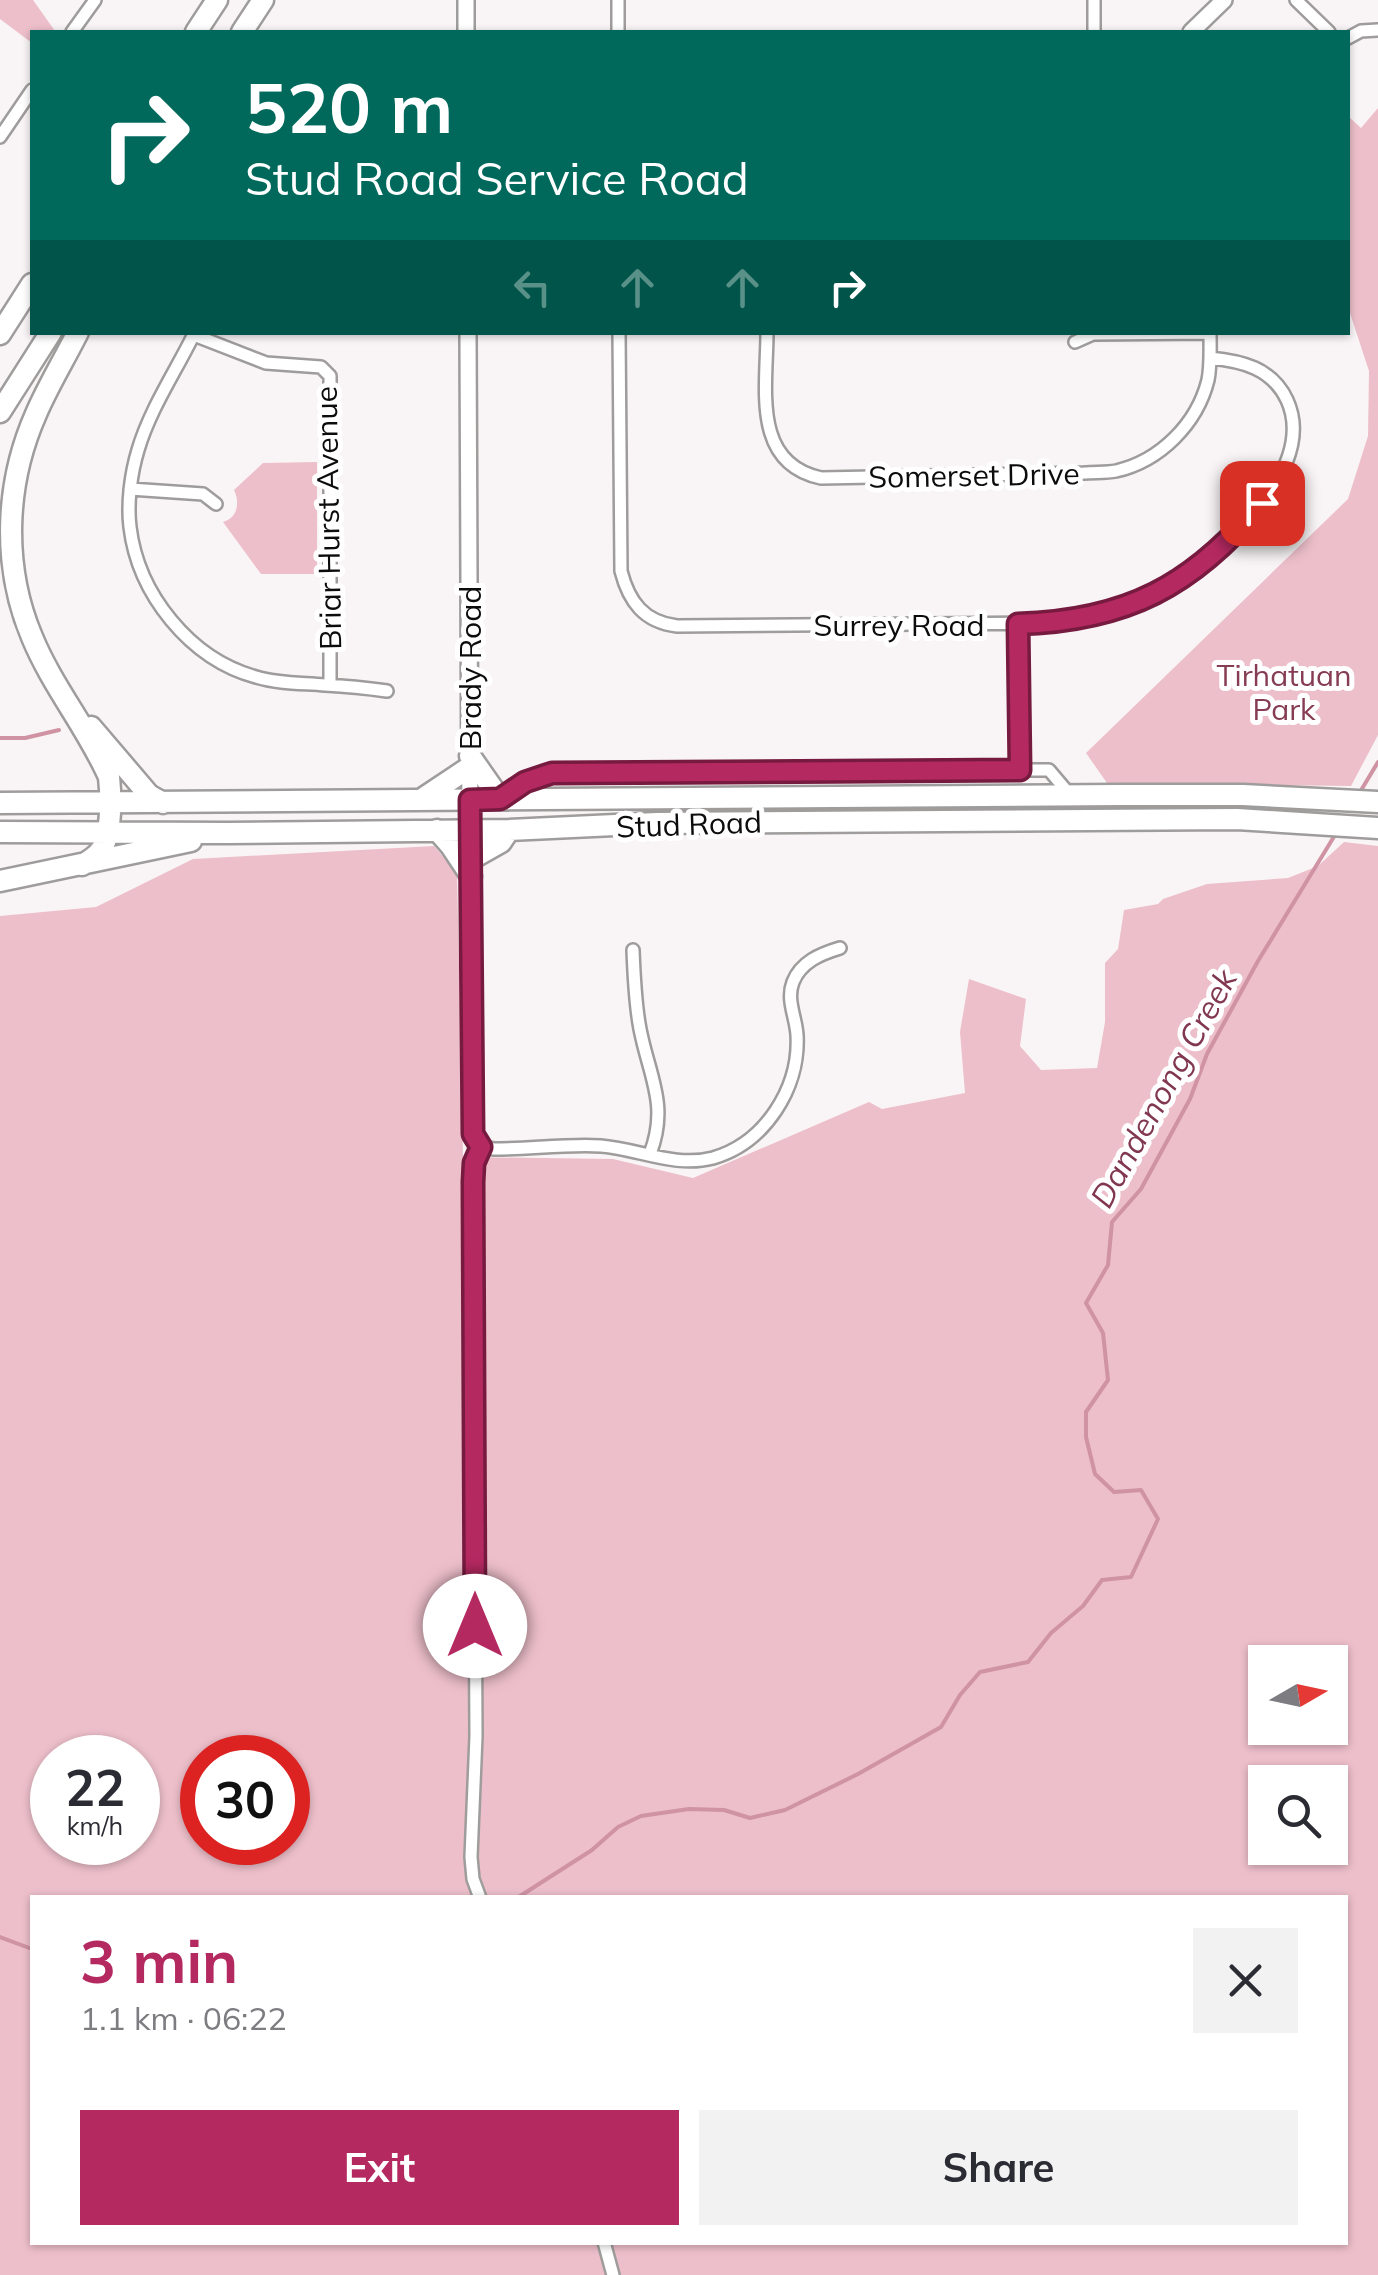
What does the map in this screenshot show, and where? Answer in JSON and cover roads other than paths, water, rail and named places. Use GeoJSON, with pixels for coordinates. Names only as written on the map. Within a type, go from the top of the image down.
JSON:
{"type":"FeatureCollection","features":[{"type":"Feature","properties":{"kind":"highway"},"geometry":{"type":"LineString","coordinates":[[197,30],[217,0]]}},
{"type":"Feature","properties":{"kind":"highway"},"geometry":{"type":"LineString","coordinates":[[243,30],[264,0]]}},
{"type":"Feature","properties":{"kind":"highway"},"geometry":{"type":"LineString","coordinates":[[0,334],[30,287]]}},
{"type":"Feature","properties":{"kind":"highway"},"geometry":{"type":"LineString","coordinates":[[0,412],[49,335]]}},
{"type":"Feature","properties":{"kind":"highway"},"geometry":{"type":"LineString","coordinates":[[76,335],[34,416],[16,478],[10,530],[13,575],[32,636],[109,777],[107,832],[100,852],[82,866]]}},
{"type":"Feature","properties":{"kind":"highway"},"geometry":{"type":"LineString","coordinates":[[74,714],[85,720],[149,795],[163,803]]}},
{"type":"Feature","properties":{"kind":"highway"},"geometry":{"type":"LineString","coordinates":[[420,800],[470,762],[500,799]]}},
{"type":"Feature","properties":{"kind":"highway","name":"Stud Road"},"geometry":{"type":"LineString","coordinates":[[0,803],[1244,795],[1378,802]]}},
{"type":"Feature","properties":{"kind":"highway","name":"Stud Road"},"geometry":{"type":"LineString","coordinates":[[0,832],[228,834],[509,830],[657,823],[1237,818],[1376,828]]}},
{"type":"Feature","properties":{"kind":"highway"},"geometry":{"type":"LineString","coordinates":[[437,830],[471,868],[509,830]]}},
{"type":"Feature","properties":{"kind":"highway"},"geometry":{"type":"LineString","coordinates":[[0,881],[228,834]]}},
{"type":"Feature","properties":{"kind":"main road"},"geometry":{"type":"LineString","coordinates":[[466,0],[466,30]]}},
{"type":"Feature","properties":{"kind":"main road"},"geometry":{"type":"LineString","coordinates":[[1193,30],[1224,0]]}},
{"type":"Feature","properties":{"kind":"main road","name":"Brady Road"},"geometry":{"type":"LineString","coordinates":[[468,335],[470,830]]}},
{"type":"Feature","properties":{"kind":"street"},"geometry":{"type":"LineString","coordinates":[[73,30],[95,0]]}},
{"type":"Feature","properties":{"kind":"street"},"geometry":{"type":"LineString","coordinates":[[618,0],[618,30]]}},
{"type":"Feature","properties":{"kind":"street"},"geometry":{"type":"LineString","coordinates":[[1094,0],[1094,30]]}},
{"type":"Feature","properties":{"kind":"street"},"geometry":{"type":"LineString","coordinates":[[1296,0],[1327,30]]}},
{"type":"Feature","properties":{"kind":"street"},"geometry":{"type":"LineString","coordinates":[[1350,37],[1361,31],[1378,30]]}},
{"type":"Feature","properties":{"kind":"street"},"geometry":{"type":"LineString","coordinates":[[0,137],[30,93]]}},
{"type":"Feature","properties":{"kind":"street"},"geometry":{"type":"LineString","coordinates":[[194,335],[138,449],[130,489],[130,526],[140,567],[160,607],[190,642],[255,677],[386,690]]}},
{"type":"Feature","properties":{"kind":"street","name":"Briar Hurst Avenue"},"geometry":{"type":"LineString","coordinates":[[197,335],[266,362],[321,366],[330,376],[330,685]]}},
{"type":"Feature","properties":{"kind":"street","name":"Surrey Road"},"geometry":{"type":"LineString","coordinates":[[619,335],[620,571],[626,592],[641,612],[666,625],[677,626],[1018,624],[1074,620],[1140,601],[1180,580],[1214,555],[1262,503],[1290,452],[1294,432],[1290,406],[1277,384],[1240,361],[1210,358]]}},
{"type":"Feature","properties":{"kind":"street","name":"Somerset Drive"},"geometry":{"type":"LineString","coordinates":[[767,335],[770,437],[793,467],[822,478],[1114,471],[1143,462],[1181,432],[1197,408],[1208,380],[1210,335]]}},
{"type":"Feature","properties":{"kind":"street"},"geometry":{"type":"LineString","coordinates":[[1075,342],[1092,335]]}},
{"type":"Feature","properties":{"kind":"street"},"geometry":{"type":"LineString","coordinates":[[130,489],[203,494],[216,504]]}},
{"type":"Feature","properties":{"kind":"street"},"geometry":{"type":"LineString","coordinates":[[1018,624],[1020,770]]}},
{"type":"Feature","properties":{"kind":"street"},"geometry":{"type":"LineString","coordinates":[[500,799],[525,782],[552,773],[1020,770],[1049,770],[1071,796]]}},
{"type":"Feature","properties":{"kind":"street","name":"Brady Road"},"geometry":{"type":"LineString","coordinates":[[470,830],[473,1134],[481,1147],[474,1163],[473,1182],[476,1736],[471,1856],[478,1892]]}},
{"type":"Feature","properties":{"kind":"street"},"geometry":{"type":"LineString","coordinates":[[481,1147],[595,1146],[680,1161],[708,1159],[738,1148],[760,1130],[779,1105],[794,1069],[797,1033],[790,991],[794,980],[804,965],[840,948]]}},
{"type":"Feature","properties":{"kind":"street"},"geometry":{"type":"LineString","coordinates":[[633,950],[639,1026],[657,1097],[655,1140],[650,1154]]}},
{"type":"Feature","properties":{"kind":"street"},"geometry":{"type":"LineString","coordinates":[[605,2245],[613,2275]]}},
{"type":"Feature","properties":{"kind":"waterway"},"geometry":{"type":"LineString","coordinates":[[0,738],[25,738],[59,730]]}},
{"type":"Feature","properties":{"kind":"waterway","name":"Dandenong Creek"},"geometry":{"type":"LineString","coordinates":[[1360,792],[1378,762]]}},
{"type":"Feature","properties":{"kind":"waterway","name":"Dandenong Creek"},"geometry":{"type":"LineString","coordinates":[[522,1895],[592,1850],[618,1827],[641,1816],[689,1809],[724,1810],[750,1818],[785,1810],[858,1774],[941,1727],[960,1695],[980,1672],[1028,1662],[1051,1633],[1083,1606],[1102,1580],[1131,1577],[1158,1519],[1141,1490],[1114,1492],[1095,1474],[1086,1437],[1086,1412],[1108,1380],[1103,1333],[1086,1303],[1108,1265],[1112,1222],[1141,1189],[1190,1099],[1207,1054],[1335,835]]}},
{"type":"Feature","properties":{"kind":"waterway","name":"Dandenong Creek"},"geometry":{"type":"LineString","coordinates":[[0,1937],[30,1948]]}},
{"type":"Feature","properties":{"kind":"park label","name":"Tirhatuan Park"},"geometry":{"type":"Point","coordinates":[1284,692]}}]}
